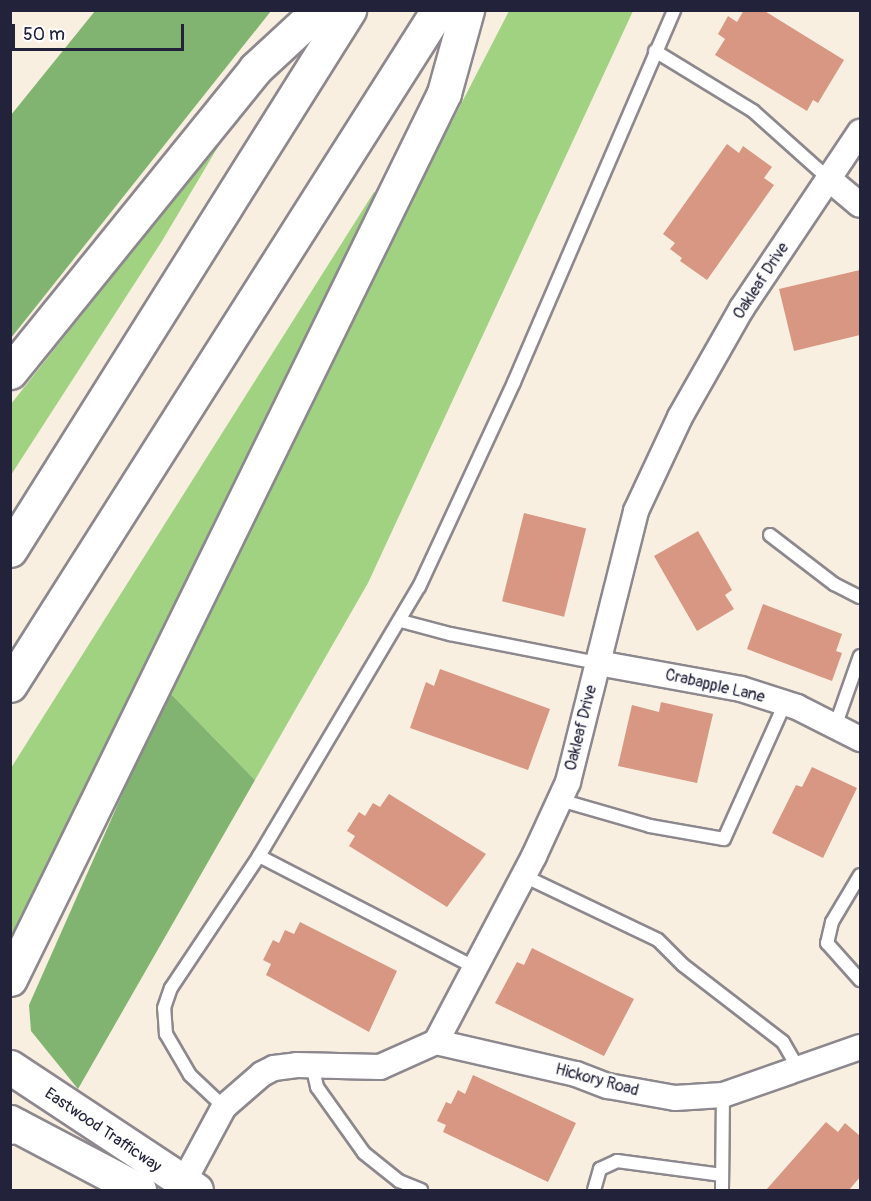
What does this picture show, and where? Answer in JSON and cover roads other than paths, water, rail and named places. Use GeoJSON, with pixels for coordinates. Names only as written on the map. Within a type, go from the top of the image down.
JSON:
{"type":"FeatureCollection","features":[{"type":"Feature","properties":{"kind":"main road"},"geometry":{"type":"LineString","coordinates":[[10,372],[255,69],[319,10]]}},
{"type":"Feature","properties":{"kind":"main road"},"geometry":{"type":"LineString","coordinates":[[10,550],[349,10]]}},
{"type":"Feature","properties":{"kind":"main road"},"geometry":{"type":"LineString","coordinates":[[10,685],[438,10]]}},
{"type":"Feature","properties":{"kind":"main road"},"geometry":{"type":"LineString","coordinates":[[10,979],[444,93],[466,10]]}},
{"type":"Feature","properties":{"kind":"main road","name":"Eastwood Trafficway"},"geometry":{"type":"LineString","coordinates":[[10,1067],[189,1187]]}},
{"type":"Feature","properties":{"kind":"main road","name":"Eastwood Trafficway"},"geometry":{"type":"LineString","coordinates":[[13,1125],[139,1191]]}},
{"type":"Feature","properties":{"kind":"street","name":"Oakleaf Drive"},"geometry":{"type":"LineString","coordinates":[[436,1042],[524,876],[560,800],[598,663],[636,510],[680,417],[741,308],[861,132]]}},
{"type":"Feature","properties":{"kind":"street"},"geometry":{"type":"LineString","coordinates":[[830,179],[861,205]]}},
{"type":"Feature","properties":{"kind":"street","name":"Crabapple Lane"},"geometry":{"type":"LineString","coordinates":[[598,663],[741,689],[785,703],[836,724],[861,739]]}},
{"type":"Feature","properties":{"kind":"street"},"geometry":{"type":"LineString","coordinates":[[189,1187],[224,1107],[274,1068],[312,1065],[363,1070],[380,1067],[436,1042]]}},
{"type":"Feature","properties":{"kind":"street","name":"Hickory Road"},"geometry":{"type":"LineString","coordinates":[[436,1042],[576,1074],[608,1086],[675,1098],[723,1095],[861,1047]]}},
{"type":"Feature","properties":{"kind":"lane"},"geometry":{"type":"LineString","coordinates":[[224,1107],[190,1075],[166,1034],[164,1008],[171,988],[259,856],[401,621],[514,382],[674,10]]}},
{"type":"Feature","properties":{"kind":"lane"},"geometry":{"type":"LineString","coordinates":[[655,51],[753,111],[830,179]]}},
{"type":"Feature","properties":{"kind":"lane"},"geometry":{"type":"LineString","coordinates":[[770,535],[834,584],[861,597]]}},
{"type":"Feature","properties":{"kind":"lane"},"geometry":{"type":"LineString","coordinates":[[401,621],[450,634],[598,663]]}},
{"type":"Feature","properties":{"kind":"lane"},"geometry":{"type":"LineString","coordinates":[[836,724],[861,656]]}},
{"type":"Feature","properties":{"kind":"lane"},"geometry":{"type":"LineString","coordinates":[[560,800],[651,826],[724,839],[785,703]]}},
{"type":"Feature","properties":{"kind":"lane"},"geometry":{"type":"LineString","coordinates":[[259,856],[474,967]]}},
{"type":"Feature","properties":{"kind":"lane"},"geometry":{"type":"LineString","coordinates":[[861,875],[832,922],[827,943],[861,980]]}},
{"type":"Feature","properties":{"kind":"lane"},"geometry":{"type":"LineString","coordinates":[[524,876],[658,940],[683,965],[783,1042],[799,1070]]}},
{"type":"Feature","properties":{"kind":"lane"},"geometry":{"type":"LineString","coordinates":[[312,1065],[317,1087],[364,1153],[399,1181],[421,1191]]}},
{"type":"Feature","properties":{"kind":"lane"},"geometry":{"type":"LineString","coordinates":[[722,1191],[723,1095]]}},
{"type":"Feature","properties":{"kind":"lane"},"geometry":{"type":"LineString","coordinates":[[594,1191],[600,1169],[617,1161],[722,1175]]}}]}
